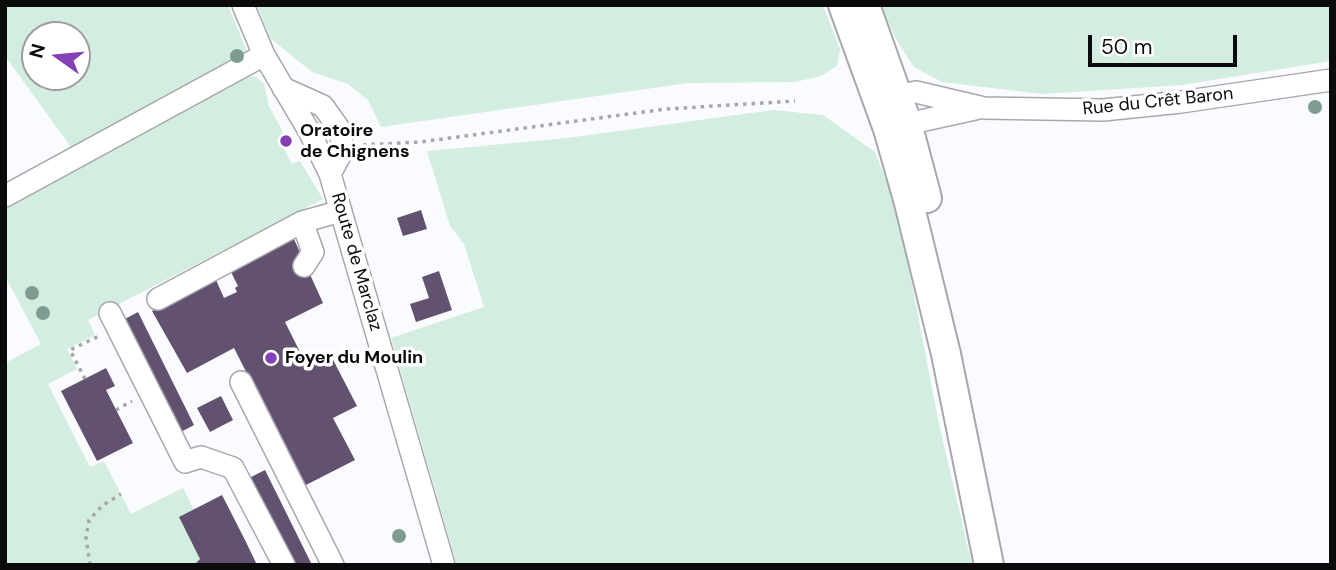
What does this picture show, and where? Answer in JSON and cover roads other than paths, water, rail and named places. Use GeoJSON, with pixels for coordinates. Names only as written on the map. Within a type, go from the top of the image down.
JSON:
{"type":"FeatureCollection","features":[{"type":"Feature","properties":{"kind":"main road"},"geometry":{"type":"LineString","coordinates":[[843,5],[887,97]]}},
{"type":"Feature","properties":{"kind":"main road"},"geometry":{"type":"LineString","coordinates":[[865,5],[887,97],[897,126],[989,565]]}},
{"type":"Feature","properties":{"kind":"street","name":"Route de Marclaz"},"geometry":{"type":"LineString","coordinates":[[243,5],[264,55],[327,168],[444,565]]}},
{"type":"Feature","properties":{"kind":"street"},"geometry":{"type":"LineString","coordinates":[[5,196],[264,55]]}},
{"type":"Feature","properties":{"kind":"street","name":"Rue du Crêt Baron"},"geometry":{"type":"LineString","coordinates":[[897,126],[984,108],[1114,109],[1331,80]]}},
{"type":"Feature","properties":{"kind":"street"},"geometry":{"type":"LineString","coordinates":[[283,88],[323,106],[340,130],[343,145],[341,155],[327,168]]}},
{"type":"Feature","properties":{"kind":"street","name":"Rue du Crêt Baron"},"geometry":{"type":"LineString","coordinates":[[887,97],[929,94],[984,108]]}},
{"type":"Feature","properties":{"kind":"street"},"geometry":{"type":"LineString","coordinates":[[158,299],[302,222],[341,211]]}},
{"type":"Feature","properties":{"kind":"street"},"geometry":{"type":"LineString","coordinates":[[302,222],[313,252],[304,266]]}},
{"type":"Feature","properties":{"kind":"street"},"geometry":{"type":"LineString","coordinates":[[113,320],[185,462],[201,457],[233,468],[284,565]]}},
{"type":"Feature","properties":{"kind":"street"},"geometry":{"type":"LineString","coordinates":[[240,382],[333,565]]}},
{"type":"Feature","properties":{"kind":"place","name":"Oratoire de Chignens"},"geometry":{"type":"Point","coordinates":[286,141]}},
{"type":"Feature","properties":{"kind":"place","name":"Foyer du Moulin"},"geometry":{"type":"Point","coordinates":[271,358]}}]}
